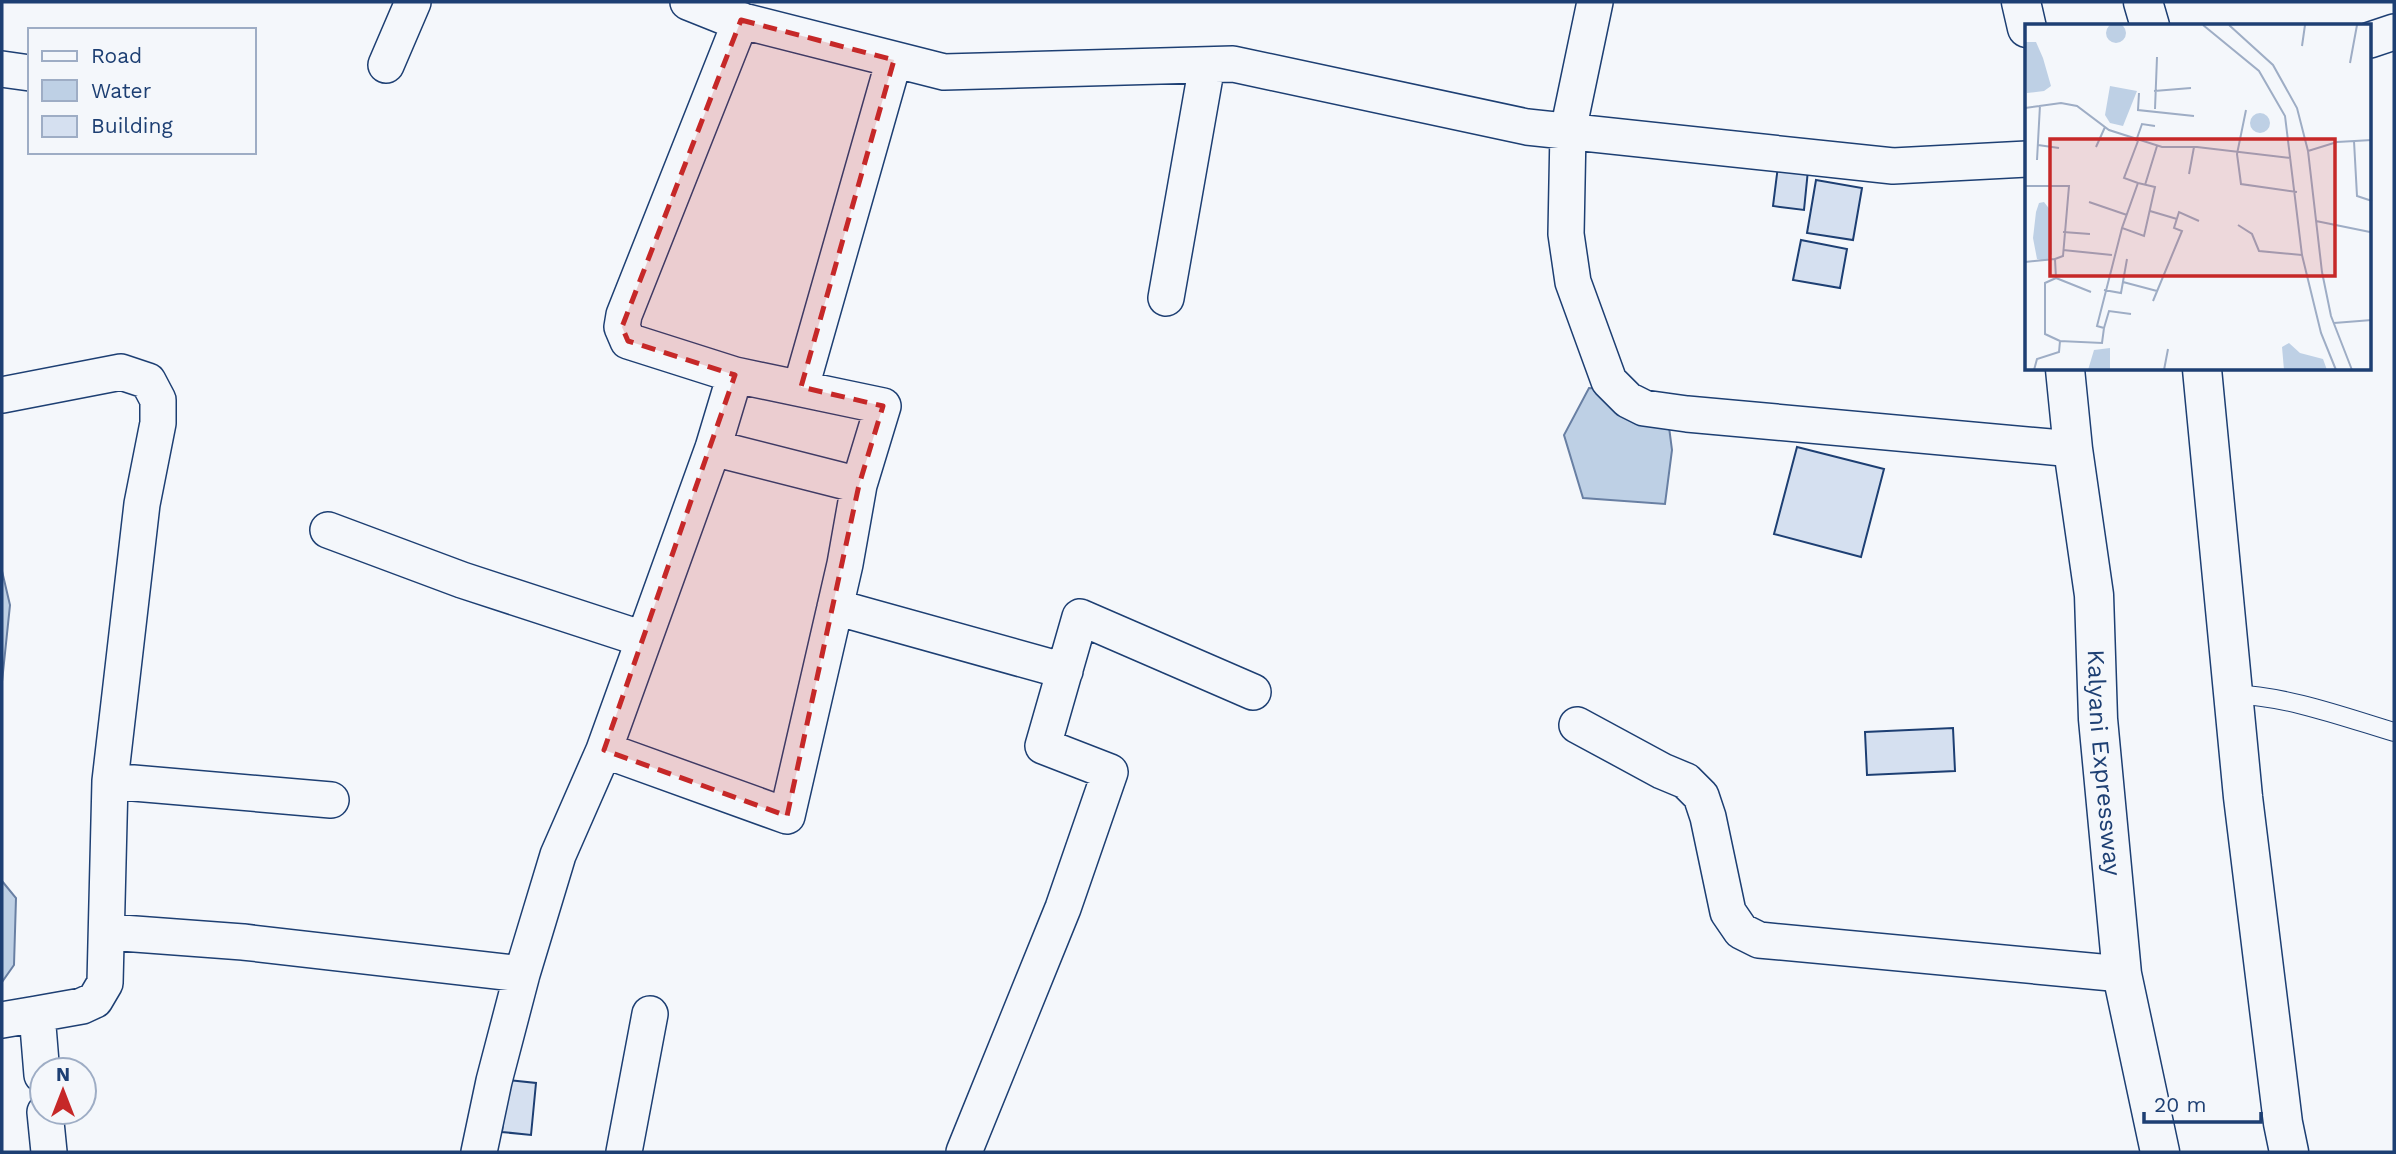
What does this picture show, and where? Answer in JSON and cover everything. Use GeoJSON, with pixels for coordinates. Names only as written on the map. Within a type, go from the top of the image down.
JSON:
{"type":"FeatureCollection","features":[{"type":"Feature","properties":{"kind":"highway"},"geometry":{"type":"LineString","coordinates":[[2021,2],[2026,24]]}},
{"type":"Feature","properties":{"kind":"highway"},"geometry":{"type":"LineString","coordinates":[[2143,2],[2149,24]]}},
{"type":"Feature","properties":{"kind":"highway","name":"Kalyani Expressway"},"geometry":{"type":"LineString","coordinates":[[2065,371],[2073,449],[2094,595],[2098,719],[2122,974],[2160,1152]]}},
{"type":"Feature","properties":{"kind":"highway"},"geometry":{"type":"LineString","coordinates":[[2202,371],[2242,797],[2283,1124],[2289,1152]]}},
{"type":"Feature","properties":{"kind":"street"},"geometry":{"type":"LineString","coordinates":[[386,65],[414,2]]}},
{"type":"Feature","properties":{"kind":"street"},"geometry":{"type":"LineString","coordinates":[[688,2],[944,72],[1233,64],[1527,127],[1894,166],[2025,159]]}},
{"type":"Feature","properties":{"kind":"street"},"geometry":{"type":"LineString","coordinates":[[1595,2],[1568,131],[1566,234],[1573,282],[1609,381],[1628,400],[1644,408],[1688,414],[2073,449]]}},
{"type":"Feature","properties":{"kind":"street"},"geometry":{"type":"LineString","coordinates":[[604,750],[787,816],[835,607],[859,485],[883,406],[735,375],[628,341],[622,327],[731,12]]}},
{"type":"Feature","properties":{"kind":"street"},"geometry":{"type":"LineString","coordinates":[[2372,39],[2394,32]]}},
{"type":"Feature","properties":{"kind":"street"},"geometry":{"type":"LineString","coordinates":[[801,387],[894,60]]}},
{"type":"Feature","properties":{"kind":"street"},"geometry":{"type":"LineString","coordinates":[[1166,298],[1207,65]]}},
{"type":"Feature","properties":{"kind":"street"},"geometry":{"type":"LineString","coordinates":[[2,69],[28,73]]}},
{"type":"Feature","properties":{"kind":"street"},"geometry":{"type":"LineString","coordinates":[[2,395],[121,372],[148,381],[158,400],[158,423],[142,504],[110,781],[105,983],[95,1000],[82,1006],[2,1020]]}},
{"type":"Feature","properties":{"kind":"street"},"geometry":{"type":"LineString","coordinates":[[479,1152],[522,974],[558,855],[604,750],[713,448],[735,375]]}},
{"type":"Feature","properties":{"kind":"street"},"geometry":{"type":"LineString","coordinates":[[713,448],[859,485]]}},
{"type":"Feature","properties":{"kind":"street"},"geometry":{"type":"LineString","coordinates":[[328,530],[462,580],[643,639]]}},
{"type":"Feature","properties":{"kind":"street"},"geometry":{"type":"LineString","coordinates":[[835,607],[1065,671]]}},
{"type":"Feature","properties":{"kind":"street"},"geometry":{"type":"LineString","coordinates":[[964,1152],[1063,908],[1110,772],[1043,746],[1080,617],[1253,692]]}},
{"type":"Feature","properties":{"kind":"street"},"geometry":{"type":"LineString","coordinates":[[1577,725],[1686,781],[1701,796],[1728,912],[1741,931],[1759,940],[2122,974]]}},
{"type":"Feature","properties":{"kind":"street"},"geometry":{"type":"LineString","coordinates":[[110,781],[331,800]]}},
{"type":"Feature","properties":{"kind":"street"},"geometry":{"type":"LineString","coordinates":[[108,932],[243,942],[522,974]]}},
{"type":"Feature","properties":{"kind":"street"},"geometry":{"type":"LineString","coordinates":[[37,1014],[40,1056]]}},
{"type":"Feature","properties":{"kind":"street"},"geometry":{"type":"LineString","coordinates":[[624,1152],[650,1014]]}},
{"type":"Feature","properties":{"kind":"street"},"geometry":{"type":"LineString","coordinates":[[46,1126],[49,1152]]}},
{"type":"Feature","properties":{"kind":"lane"},"geometry":{"type":"LineString","coordinates":[[2233,694],[2263,695],[2312,706],[2394,732]]}},
{"type":"Feature","properties":{"kind":"highlighted area"},"geometry":{"type":"Polygon","coordinates":[[[741,20],[894,60],[801,387],[883,406],[859,485],[787,816],[604,750],[735,375],[628,341],[622,327],[741,20]]]}},
{"type":"Feature","properties":{"kind":"water"},"geometry":{"type":"Polygon","coordinates":[[[1589,388],[1665,396],[1672,450],[1665,504],[1583,498],[1564,435],[1589,388]]]}},
{"type":"Feature","properties":{"kind":"water"},"geometry":{"type":"Polygon","coordinates":[[[2,571],[10,605],[2,682],[2,571]]]}},
{"type":"Feature","properties":{"kind":"water"},"geometry":{"type":"Polygon","coordinates":[[[2,881],[16,898],[14,965],[2,982],[2,881]]]}},
{"type":"Feature","properties":{"kind":"building"},"geometry":{"type":"Polygon","coordinates":[[[1778,166],[1808,170],[1804,210],[1773,206],[1778,166]]]}},
{"type":"Feature","properties":{"kind":"building"},"geometry":{"type":"Polygon","coordinates":[[[1816,180],[1862,188],[1853,240],[1807,233],[1816,180]]]}},
{"type":"Feature","properties":{"kind":"building"},"geometry":{"type":"Polygon","coordinates":[[[1801,240],[1847,249],[1840,288],[1793,280],[1801,240]]]}},
{"type":"Feature","properties":{"kind":"building"},"geometry":{"type":"Polygon","coordinates":[[[1797,447],[1884,469],[1861,557],[1774,534],[1797,447]]]}},
{"type":"Feature","properties":{"kind":"building"},"geometry":{"type":"Polygon","coordinates":[[[1953,728],[1955,771],[1867,775],[1865,732],[1953,728]]]}},
{"type":"Feature","properties":{"kind":"building"},"geometry":{"type":"Polygon","coordinates":[[[507,1080],[536,1083],[531,1135],[502,1132],[507,1080]]]}}]}
